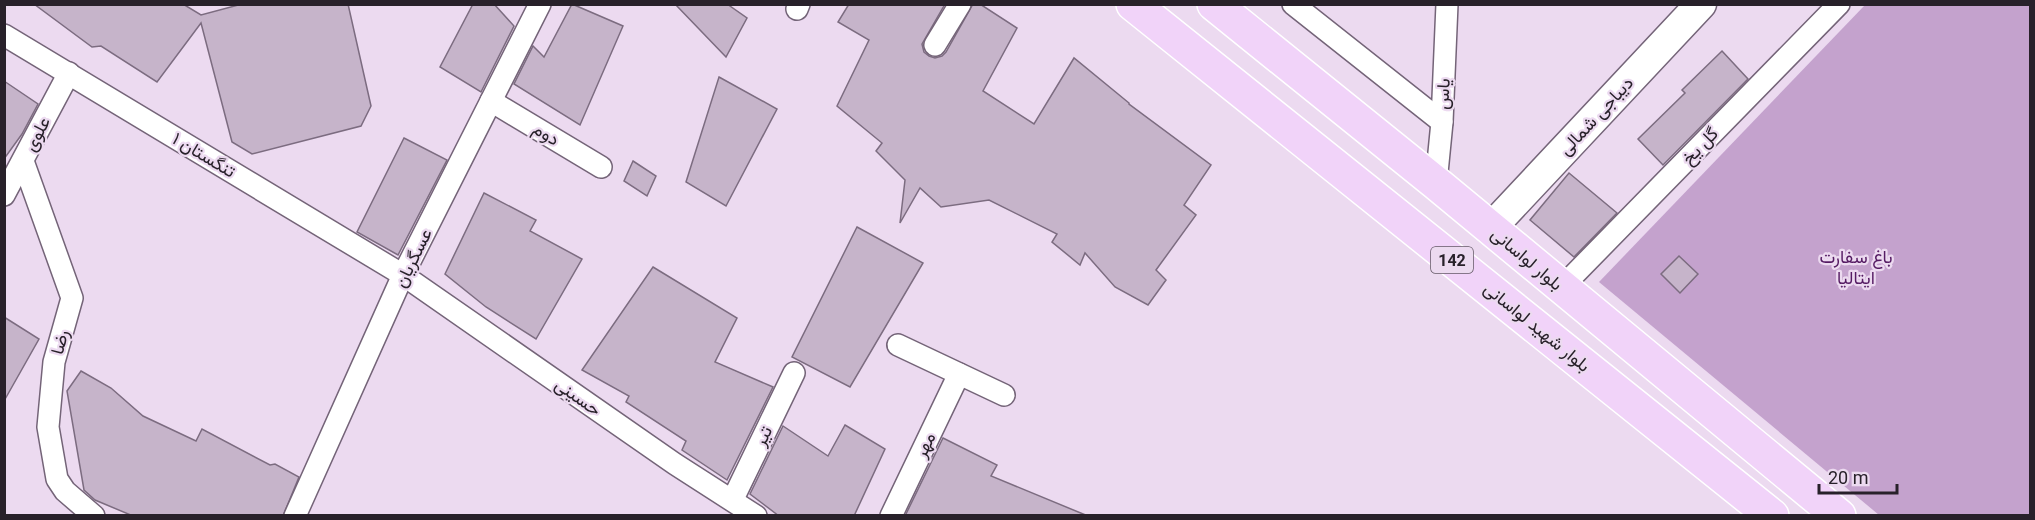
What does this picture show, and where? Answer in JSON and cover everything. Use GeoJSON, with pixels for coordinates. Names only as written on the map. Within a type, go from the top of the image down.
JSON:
{"type":"FeatureCollection","features":[{"type":"Feature","properties":{"kind":"main road","name":"بلوار شهید لواسانی"},"geometry":{"type":"LineString","coordinates":[[1133,4],[1772,516]]}},
{"type":"Feature","properties":{"kind":"main road","name":"بلوار لواسانی"},"geometry":{"type":"LineString","coordinates":[[1214,4],[1436,183],[1839,516]]}},
{"type":"Feature","properties":{"kind":"main road","name":"دیباجی شمالی"},"geometry":{"type":"LineString","coordinates":[[1490,228],[1701,4]]}},
{"type":"Feature","properties":{"kind":"street","name":"عسگریان"},"geometry":{"type":"LineString","coordinates":[[296,516],[403,275],[540,4]]}},
{"type":"Feature","properties":{"kind":"street"},"geometry":{"type":"LineString","coordinates":[[935,45],[960,4]]}},
{"type":"Feature","properties":{"kind":"street"},"geometry":{"type":"LineString","coordinates":[[1293,4],[1442,122]]}},
{"type":"Feature","properties":{"kind":"street","name":"یاس"},"geometry":{"type":"LineString","coordinates":[[1436,183],[1442,122],[1447,4]]}},
{"type":"Feature","properties":{"kind":"street","name":"گل یخ"},"geometry":{"type":"LineString","coordinates":[[1561,288],[1839,4]]}},
{"type":"Feature","properties":{"kind":"street","name":"تنگستان ۱"},"geometry":{"type":"LineString","coordinates":[[4,35],[403,275]]}},
{"type":"Feature","properties":{"kind":"street","name":"علوی"},"geometry":{"type":"LineString","coordinates":[[4,195],[69,73]]}},
{"type":"Feature","properties":{"kind":"street","name":"دوم"},"geometry":{"type":"LineString","coordinates":[[491,101],[601,167]]}},
{"type":"Feature","properties":{"kind":"street","name":"رضا"},"geometry":{"type":"LineString","coordinates":[[23,161],[72,298],[54,362],[48,427],[57,479],[64,491],[94,516]]}},
{"type":"Feature","properties":{"kind":"street","name":"حسینی"},"geometry":{"type":"LineString","coordinates":[[403,275],[675,464],[756,516]]}},
{"type":"Feature","properties":{"kind":"street"},"geometry":{"type":"LineString","coordinates":[[898,345],[1004,395]]}},
{"type":"Feature","properties":{"kind":"street","name":"تیر"},"geometry":{"type":"LineString","coordinates":[[732,499],[794,373]]}},
{"type":"Feature","properties":{"kind":"street","name":"مهر"},"geometry":{"type":"LineString","coordinates":[[891,516],[960,374]]}},
{"type":"Feature","properties":{"kind":"green space","name":"باغ سفارت ایتالیا"},"geometry":{"type":"Polygon","coordinates":[[[1865,5],[2030,5],[2030,515],[1879,515],[1599,282],[1865,5]]]}},
{"type":"Feature","properties":{"kind":"building"},"geometry":{"type":"Polygon","coordinates":[[[34,4],[183,4],[201,15],[242,4],[348,4],[371,106],[361,126],[252,154],[232,142],[201,23],[157,82],[101,46],[92,47],[34,4]]]}},
{"type":"Feature","properties":{"kind":"building"},"geometry":{"type":"Polygon","coordinates":[[[473,4],[494,4],[514,26],[481,92],[440,67],[473,4]]]}},
{"type":"Feature","properties":{"kind":"building"},"geometry":{"type":"Polygon","coordinates":[[[572,4],[623,26],[580,125],[514,84],[533,46],[544,57],[572,4]]]}},
{"type":"Feature","properties":{"kind":"building"},"geometry":{"type":"Polygon","coordinates":[[[675,4],[727,4],[747,18],[726,57],[675,4]]]}},
{"type":"Feature","properties":{"kind":"building"},"geometry":{"type":"Polygon","coordinates":[[[849,4],[945,4],[922,44],[924,52],[935,58],[946,52],[973,4],[980,4],[1017,28],[983,91],[1034,124],[1074,58],[1129,104],[1211,165],[1184,205],[1196,215],[1156,270],[1166,280],[1148,305],[1115,287],[1085,253],[1080,265],[1052,242],[1057,234],[989,200],[941,207],[920,188],[900,223],[905,180],[876,151],[882,143],[837,106],[869,40],[838,22],[849,4]]]}},
{"type":"Feature","properties":{"kind":"building"},"geometry":{"type":"Polygon","coordinates":[[[1722,51],[1748,79],[1663,165],[1638,139],[1685,93],[1682,90],[1722,51]]]}},
{"type":"Feature","properties":{"kind":"building"},"geometry":{"type":"Polygon","coordinates":[[[719,77],[777,109],[726,206],[686,182],[719,77]]]}},
{"type":"Feature","properties":{"kind":"building"},"geometry":{"type":"Polygon","coordinates":[[[4,81],[38,104],[22,134],[4,159],[4,81]]]}},
{"type":"Feature","properties":{"kind":"building"},"geometry":{"type":"Polygon","coordinates":[[[404,138],[447,160],[398,255],[357,232],[404,138]]]}},
{"type":"Feature","properties":{"kind":"building"},"geometry":{"type":"Polygon","coordinates":[[[633,161],[656,176],[647,196],[624,181],[633,161]]]}},
{"type":"Feature","properties":{"kind":"building"},"geometry":{"type":"Polygon","coordinates":[[[1569,173],[1617,213],[1574,257],[1530,220],[1569,173]]]}},
{"type":"Feature","properties":{"kind":"building"},"geometry":{"type":"Polygon","coordinates":[[[484,193],[536,220],[530,231],[582,259],[536,339],[486,307],[445,274],[484,193]]]}},
{"type":"Feature","properties":{"kind":"building"},"geometry":{"type":"Polygon","coordinates":[[[857,227],[923,263],[850,387],[792,357],[857,227]]]}},
{"type":"Feature","properties":{"kind":"building"},"geometry":{"type":"Polygon","coordinates":[[[1679,256],[1698,274],[1680,293],[1661,274],[1679,256]]]}},
{"type":"Feature","properties":{"kind":"building"},"geometry":{"type":"Polygon","coordinates":[[[653,267],[737,318],[715,362],[773,387],[727,480],[682,450],[686,441],[626,402],[629,396],[582,370],[653,267]]]}},
{"type":"Feature","properties":{"kind":"building"},"geometry":{"type":"Polygon","coordinates":[[[4,317],[39,339],[4,401],[4,317]]]}},
{"type":"Feature","properties":{"kind":"building"},"geometry":{"type":"Polygon","coordinates":[[[81,371],[111,388],[143,416],[196,441],[202,429],[270,465],[275,464],[299,477],[283,516],[133,516],[95,500],[84,490],[67,391],[81,371]]]}},
{"type":"Feature","properties":{"kind":"building"},"geometry":{"type":"Polygon","coordinates":[[[845,425],[885,449],[854,516],[779,516],[750,494],[783,426],[828,456],[845,425]]]}},
{"type":"Feature","properties":{"kind":"building"},"geometry":{"type":"Polygon","coordinates":[[[943,438],[997,465],[991,476],[1088,516],[905,516],[943,438]]]}}]}
